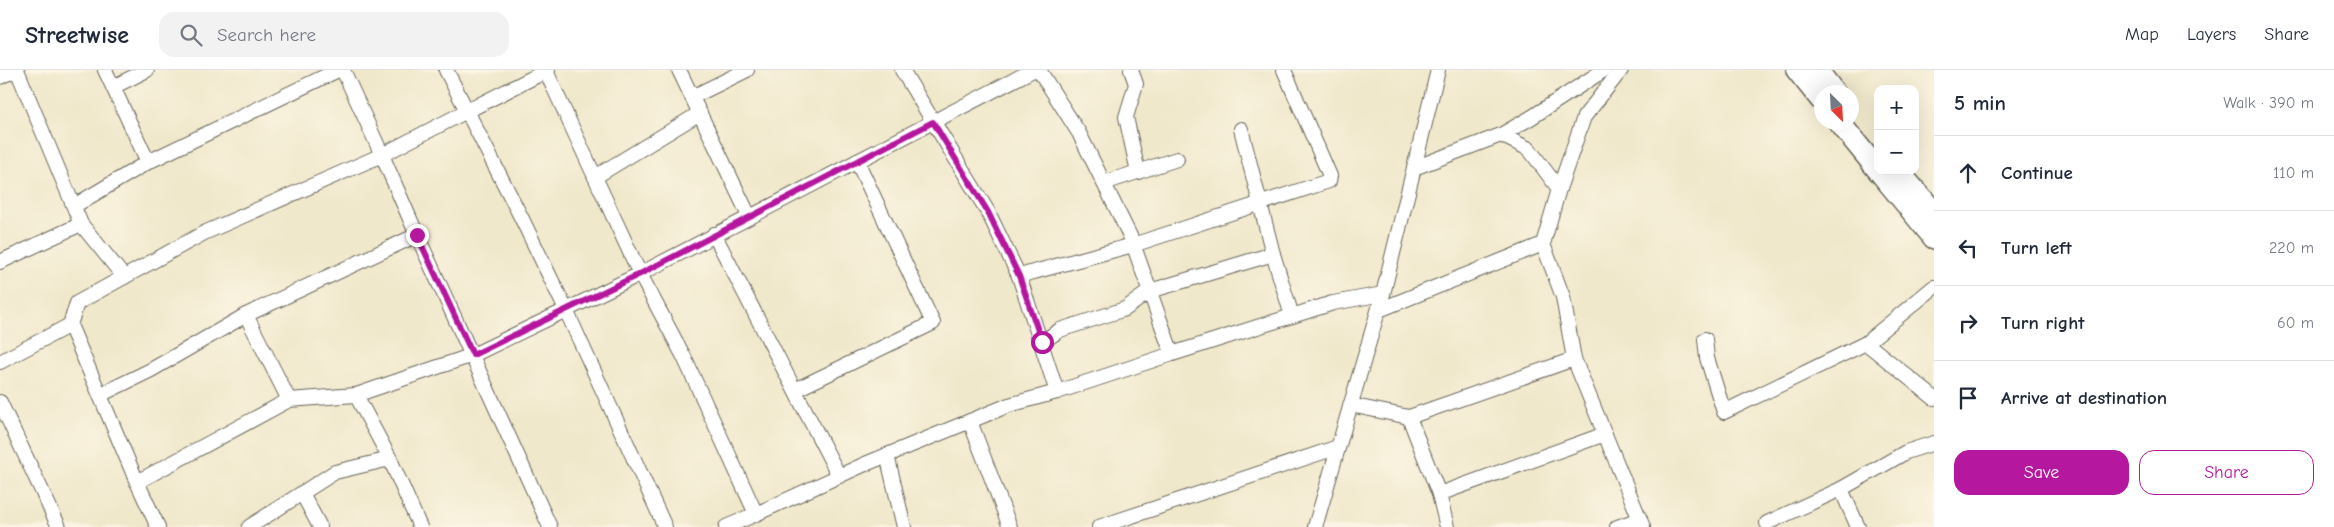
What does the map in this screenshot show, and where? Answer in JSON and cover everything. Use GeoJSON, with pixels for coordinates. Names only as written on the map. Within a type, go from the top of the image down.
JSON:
{"type":"FeatureCollection","features":[{"type":"Feature","properties":{"kind":"main road"},"geometry":{"type":"LineString","coordinates":[[1796,70],[1814,91]]}},
{"type":"Feature","properties":{"kind":"main road"},"geometry":{"type":"LineString","coordinates":[[1817,70],[1829,85]]}},
{"type":"Feature","properties":{"kind":"main road"},"geometry":{"type":"LineString","coordinates":[[1859,125],[1874,143]]}},
{"type":"Feature","properties":{"kind":"main road"},"geometry":{"type":"LineString","coordinates":[[1845,130],[1874,166]]}},
{"type":"Feature","properties":{"kind":"main road"},"geometry":{"type":"LineString","coordinates":[[1881,175],[1934,238]]}},
{"type":"Feature","properties":{"kind":"main road"},"geometry":{"type":"LineString","coordinates":[[1902,175],[1934,212]]}},
{"type":"Feature","properties":{"kind":"street"},"geometry":{"type":"LineString","coordinates":[[0,76],[16,70],[81,224],[124,277]]}},
{"type":"Feature","properties":{"kind":"street"},"geometry":{"type":"LineString","coordinates":[[105,70],[148,162]]}},
{"type":"Feature","properties":{"kind":"street"},"geometry":{"type":"LineString","coordinates":[[113,87],[147,70]]}},
{"type":"Feature","properties":{"kind":"street"},"geometry":{"type":"LineString","coordinates":[[74,206],[148,162],[338,70]]}},
{"type":"Feature","properties":{"kind":"street"},"geometry":{"type":"LineString","coordinates":[[343,70],[550,527]]}},
{"type":"Feature","properties":{"kind":"street"},"geometry":{"type":"LineString","coordinates":[[446,70],[522,218],[665,527]]}},
{"type":"Feature","properties":{"kind":"street"},"geometry":{"type":"LineString","coordinates":[[158,527],[70,325],[77,303],[204,233],[382,155],[547,70],[640,274],[684,357],[756,514]]}},
{"type":"Feature","properties":{"kind":"street"},"geometry":{"type":"LineString","coordinates":[[679,70],[749,216]]}},
{"type":"Feature","properties":{"kind":"street"},"geometry":{"type":"LineString","coordinates":[[692,97],[747,70]]}},
{"type":"Feature","properties":{"kind":"street"},"geometry":{"type":"LineString","coordinates":[[902,70],[988,212],[1019,276],[1057,392]]}},
{"type":"Feature","properties":{"kind":"street"},"geometry":{"type":"LineString","coordinates":[[137,482],[290,400],[356,395],[473,355],[640,274],[1033,70]]}},
{"type":"Feature","properties":{"kind":"street"},"geometry":{"type":"LineString","coordinates":[[1039,70],[1079,133],[1104,183],[1133,245],[1172,354]]}},
{"type":"Feature","properties":{"kind":"street"},"geometry":{"type":"LineString","coordinates":[[1130,70],[1136,84],[1126,117],[1138,172]]}},
{"type":"Feature","properties":{"kind":"street"},"geometry":{"type":"LineString","coordinates":[[1019,276],[1133,245],[1329,182],[1330,176],[1284,70]]}},
{"type":"Feature","properties":{"kind":"street"},"geometry":{"type":"LineString","coordinates":[[1318,523],[1338,447],[1383,294],[1438,70]]}},
{"type":"Feature","properties":{"kind":"street"},"geometry":{"type":"LineString","coordinates":[[1414,168],[1500,135],[1532,118],[1604,70]]}},
{"type":"Feature","properties":{"kind":"street"},"geometry":{"type":"LineString","coordinates":[[1617,527],[1642,523],[1574,359],[1563,296],[1543,244],[1559,189],[1584,117],[1621,70]]}},
{"type":"Feature","properties":{"kind":"street"},"geometry":{"type":"LineString","coordinates":[[595,177],[700,113]]}},
{"type":"Feature","properties":{"kind":"street"},"geometry":{"type":"LineString","coordinates":[[1241,130],[1259,204],[1292,316]]}},
{"type":"Feature","properties":{"kind":"street"},"geometry":{"type":"LineString","coordinates":[[1500,135],[1529,149],[1559,189]]}},
{"type":"Feature","properties":{"kind":"street"},"geometry":{"type":"LineString","coordinates":[[1104,183],[1177,159]]}},
{"type":"Feature","properties":{"kind":"street"},"geometry":{"type":"LineString","coordinates":[[794,390],[933,323],[857,161]]}},
{"type":"Feature","properties":{"kind":"street"},"geometry":{"type":"LineString","coordinates":[[0,262],[81,224]]}},
{"type":"Feature","properties":{"kind":"street"},"geometry":{"type":"LineString","coordinates":[[714,234],[839,476]]}},
{"type":"Feature","properties":{"kind":"street"},"geometry":{"type":"LineString","coordinates":[[100,395],[151,370],[246,315],[417,235]]}},
{"type":"Feature","properties":{"kind":"street"},"geometry":{"type":"LineString","coordinates":[[1378,310],[1543,244]]}},
{"type":"Feature","properties":{"kind":"street"},"geometry":{"type":"LineString","coordinates":[[1042,342],[1060,330],[1125,309],[1150,291],[1273,254]]}},
{"type":"Feature","properties":{"kind":"street"},"geometry":{"type":"LineString","coordinates":[[1705,338],[1707,358],[1724,412],[1866,343],[1934,287]]}},
{"type":"Feature","properties":{"kind":"street"},"geometry":{"type":"LineString","coordinates":[[726,527],[887,455],[1009,406],[1333,303],[1383,294]]}},
{"type":"Feature","properties":{"kind":"street"},"geometry":{"type":"LineString","coordinates":[[246,315],[290,400]]}},
{"type":"Feature","properties":{"kind":"street"},"geometry":{"type":"LineString","coordinates":[[0,362],[70,325]]}},
{"type":"Feature","properties":{"kind":"street"},"geometry":{"type":"LineString","coordinates":[[1866,343],[1934,398]]}},
{"type":"Feature","properties":{"kind":"street"},"geometry":{"type":"LineString","coordinates":[[1350,405],[1409,417],[1574,359]]}},
{"type":"Feature","properties":{"kind":"street"},"geometry":{"type":"LineString","coordinates":[[356,395],[390,459],[420,527]]}},
{"type":"Feature","properties":{"kind":"street"},"geometry":{"type":"LineString","coordinates":[[0,402],[59,527]]}},
{"type":"Feature","properties":{"kind":"street"},"geometry":{"type":"LineString","coordinates":[[1409,417],[1439,494],[1446,527]]}},
{"type":"Feature","properties":{"kind":"street"},"geometry":{"type":"LineString","coordinates":[[970,421],[1010,527]]}},
{"type":"Feature","properties":{"kind":"street"},"geometry":{"type":"LineString","coordinates":[[1439,494],[1605,434]]}},
{"type":"Feature","properties":{"kind":"street"},"geometry":{"type":"LineString","coordinates":[[1767,523],[1841,489],[1906,452],[1934,443]]}},
{"type":"Feature","properties":{"kind":"street"},"geometry":{"type":"LineString","coordinates":[[1099,527],[1338,447]]}},
{"type":"Feature","properties":{"kind":"street"},"geometry":{"type":"LineString","coordinates":[[887,455],[904,527]]}},
{"type":"Feature","properties":{"kind":"street"},"geometry":{"type":"LineString","coordinates":[[249,527],[335,472],[390,459]]}},
{"type":"Feature","properties":{"kind":"street"},"geometry":{"type":"LineString","coordinates":[[1841,489],[1858,527]]}},
{"type":"Feature","properties":{"kind":"street"},"geometry":{"type":"LineString","coordinates":[[302,493],[320,527]]}},
{"type":"Feature","properties":{"kind":"route"},"geometry":{"type":"LineString","coordinates":[[417,235],[473,355],[640,274],[703,239],[933,122],[988,212],[1019,276],[1042,342]]}}]}
